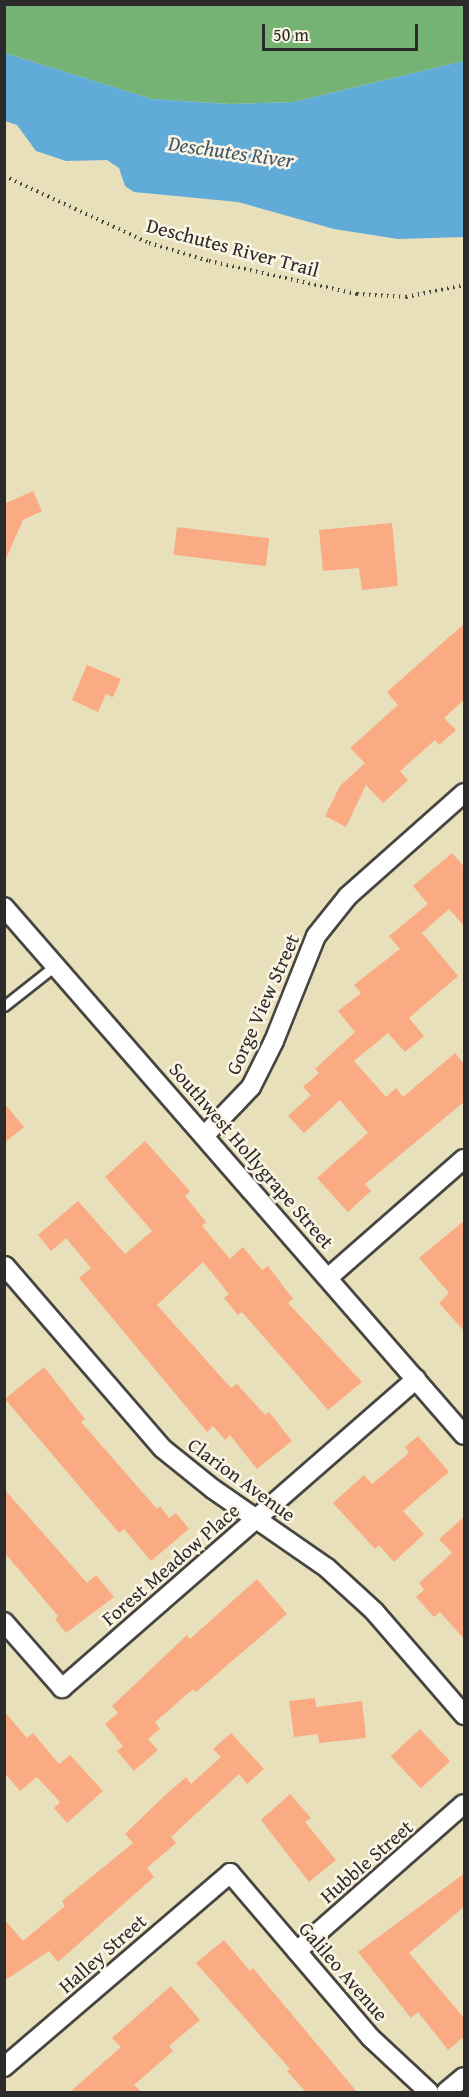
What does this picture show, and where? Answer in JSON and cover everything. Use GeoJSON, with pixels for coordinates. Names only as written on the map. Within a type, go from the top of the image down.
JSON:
{"type":"FeatureCollection","features":[{"type":"Feature","properties":{"kind":"street","name":"Gorge View Street"},"geometry":{"type":"LineString","coordinates":[[205,1135],[251,1087],[274,1041],[316,936],[348,896],[464,794]]}},
{"type":"Feature","properties":{"kind":"street","name":"Southwest Hollygrape Street"},"geometry":{"type":"LineString","coordinates":[[4,907],[465,1435]]}},
{"type":"Feature","properties":{"kind":"street"},"geometry":{"type":"LineString","coordinates":[[329,1277],[462,1166]]}},
{"type":"Feature","properties":{"kind":"street","name":"Clarion Avenue"},"geometry":{"type":"LineString","coordinates":[[5,1266],[162,1448],[327,1568],[374,1611],[465,1715]]}},
{"type":"Feature","properties":{"kind":"street","name":"Forest Meadow Place"},"geometry":{"type":"LineString","coordinates":[[4,1622],[62,1688],[416,1379]]}},
{"type":"Feature","properties":{"kind":"street","name":"Hubble Street"},"geometry":{"type":"LineString","coordinates":[[297,1951],[465,1804]]}},
{"type":"Feature","properties":{"kind":"street","name":"Galileo Avenue"},"geometry":{"type":"LineString","coordinates":[[230,1873],[371,2038],[429,2092]]}},
{"type":"Feature","properties":{"kind":"street","name":"Halley Street"},"geometry":{"type":"LineString","coordinates":[[4,2067],[230,1873]]}},
{"type":"Feature","properties":{"kind":"street"},"geometry":{"type":"LineString","coordinates":[[446,2092],[465,2077]]}},
{"type":"Feature","properties":{"kind":"lane"},"geometry":{"type":"LineString","coordinates":[[4,1006],[56,965]]}},
{"type":"Feature","properties":{"kind":"path","name":"Deschutes River Trail"},"geometry":{"type":"LineString","coordinates":[[4,176],[149,243],[209,261],[357,294],[406,297],[465,285]]}},
{"type":"Feature","properties":{"kind":"green space"},"geometry":{"type":"Polygon","coordinates":[[[4,5],[464,5],[464,61],[293,102],[231,104],[152,99],[5,53],[4,5]]]}},
{"type":"Feature","properties":{"kind":"water","name":"Deschutes River"},"geometry":{"type":"Polygon","coordinates":[[[5,53],[152,99],[231,104],[293,102],[464,61],[464,237],[398,239],[334,229],[238,202],[134,192],[125,186],[119,168],[107,160],[66,161],[36,151],[17,125],[5,121],[5,53]]]}},
{"type":"Feature","properties":{"kind":"building"},"geometry":{"type":"Polygon","coordinates":[[[33,491],[42,511],[23,520],[4,563],[4,504],[33,491]]]}},
{"type":"Feature","properties":{"kind":"building"},"geometry":{"type":"Polygon","coordinates":[[[392,523],[398,586],[362,590],[359,568],[323,571],[319,530],[392,523]]]}},
{"type":"Feature","properties":{"kind":"building"},"geometry":{"type":"Polygon","coordinates":[[[177,527],[269,538],[266,566],[174,555],[177,527]]]}},
{"type":"Feature","properties":{"kind":"building"},"geometry":{"type":"Polygon","coordinates":[[[465,623],[465,699],[444,718],[456,730],[439,745],[435,740],[400,771],[408,780],[383,803],[366,785],[346,827],[325,816],[340,786],[365,763],[350,748],[398,705],[387,692],[465,623]]]}},
{"type":"Feature","properties":{"kind":"building"},"geometry":{"type":"Polygon","coordinates":[[[87,665],[121,679],[113,697],[106,694],[98,712],[72,700],[87,665]]]}},
{"type":"Feature","properties":{"kind":"building"},"geometry":{"type":"Polygon","coordinates":[[[452,853],[465,868],[465,927],[449,909],[422,933],[458,976],[409,1018],[424,1036],[405,1052],[388,1033],[354,1061],[386,1097],[396,1088],[403,1097],[455,1053],[465,1065],[465,1101],[365,1184],[371,1191],[348,1212],[317,1178],[368,1133],[340,1100],[304,1133],[288,1116],[311,1095],[303,1087],[319,1073],[315,1069],[355,1032],[338,1011],[361,993],[354,985],[400,949],[389,936],[428,904],[413,886],[452,853]]]}},
{"type":"Feature","properties":{"kind":"building"},"geometry":{"type":"Polygon","coordinates":[[[4,1103],[24,1127],[4,1143],[4,1103]]]}},
{"type":"Feature","properties":{"kind":"building"},"geometry":{"type":"Polygon","coordinates":[[[145,1141],[190,1191],[185,1196],[206,1222],[202,1226],[230,1259],[243,1247],[262,1270],[268,1266],[293,1299],[288,1303],[362,1382],[328,1410],[242,1312],[238,1315],[224,1298],[229,1294],[203,1262],[157,1305],[231,1388],[237,1384],[265,1415],[269,1412],[292,1441],[257,1469],[230,1435],[225,1440],[213,1426],[207,1432],[79,1278],[91,1268],[66,1238],[51,1251],[38,1235],[78,1201],[125,1254],[152,1231],[105,1177],[145,1141]]]}},
{"type":"Feature","properties":{"kind":"building"},"geometry":{"type":"Polygon","coordinates":[[[465,1220],[465,1332],[439,1303],[449,1293],[419,1258],[465,1220]]]}},
{"type":"Feature","properties":{"kind":"building"},"geometry":{"type":"Polygon","coordinates":[[[44,1367],[85,1419],[81,1422],[157,1509],[160,1506],[169,1518],[176,1513],[189,1529],[151,1561],[124,1529],[119,1533],[5,1399],[44,1367]]]}},
{"type":"Feature","properties":{"kind":"building"},"geometry":{"type":"Polygon","coordinates":[[[418,1436],[449,1472],[403,1511],[424,1534],[394,1562],[379,1545],[375,1549],[333,1503],[364,1475],[372,1484],[409,1453],[405,1447],[418,1436]]]}},
{"type":"Feature","properties":{"kind":"building"},"geometry":{"type":"Polygon","coordinates":[[[4,1489],[87,1583],[96,1575],[114,1597],[66,1633],[55,1619],[58,1616],[4,1552],[4,1489]]]}},
{"type":"Feature","properties":{"kind":"building"},"geometry":{"type":"Polygon","coordinates":[[[465,1516],[465,1640],[440,1612],[434,1617],[416,1597],[424,1590],[419,1583],[452,1553],[439,1539],[465,1516]]]}},
{"type":"Feature","properties":{"kind":"building"},"geometry":{"type":"Polygon","coordinates":[[[257,1579],[287,1614],[196,1692],[193,1689],[155,1722],[160,1729],[148,1739],[158,1750],[134,1771],[117,1751],[123,1746],[105,1724],[118,1713],[112,1706],[187,1635],[190,1639],[257,1579]]]}},
{"type":"Feature","properties":{"kind":"building"},"geometry":{"type":"Polygon","coordinates":[[[315,1698],[316,1707],[362,1701],[366,1738],[319,1743],[318,1734],[294,1737],[289,1701],[315,1698]]]}},
{"type":"Feature","properties":{"kind":"building"},"geometry":{"type":"Polygon","coordinates":[[[4,1711],[27,1738],[33,1733],[59,1764],[70,1755],[103,1791],[67,1823],[54,1808],[60,1802],[37,1777],[20,1791],[4,1772],[4,1711]]]}},
{"type":"Feature","properties":{"kind":"building"},"geometry":{"type":"Polygon","coordinates":[[[420,1729],[450,1761],[421,1788],[391,1756],[420,1729]]]}},
{"type":"Feature","properties":{"kind":"building"},"geometry":{"type":"Polygon","coordinates":[[[231,1733],[264,1769],[247,1784],[239,1774],[171,1837],[176,1843],[147,1868],[154,1877],[58,1962],[49,1951],[4,1981],[4,1919],[23,1941],[65,1906],[62,1901],[133,1843],[125,1834],[162,1798],[186,1777],[191,1784],[221,1757],[213,1749],[231,1733]]]}},
{"type":"Feature","properties":{"kind":"building"},"geometry":{"type":"Polygon","coordinates":[[[290,1794],[311,1818],[305,1822],[336,1860],[309,1882],[261,1820],[290,1794]]]}},
{"type":"Feature","properties":{"kind":"building"},"geometry":{"type":"Polygon","coordinates":[[[465,1873],[465,1906],[409,1953],[465,2019],[465,2036],[448,2050],[418,2012],[411,2018],[358,1952],[465,1873]]]}},
{"type":"Feature","properties":{"kind":"building"},"geometry":{"type":"Polygon","coordinates":[[[224,1940],[250,1971],[253,1968],[357,2092],[306,2092],[287,2071],[290,2069],[196,1963],[224,1940]]]}},
{"type":"Feature","properties":{"kind":"building"},"geometry":{"type":"Polygon","coordinates":[[[171,1986],[200,2020],[169,2046],[173,2051],[134,2085],[142,2092],[70,2092],[121,2047],[112,2038],[171,1986]]]}}]}
